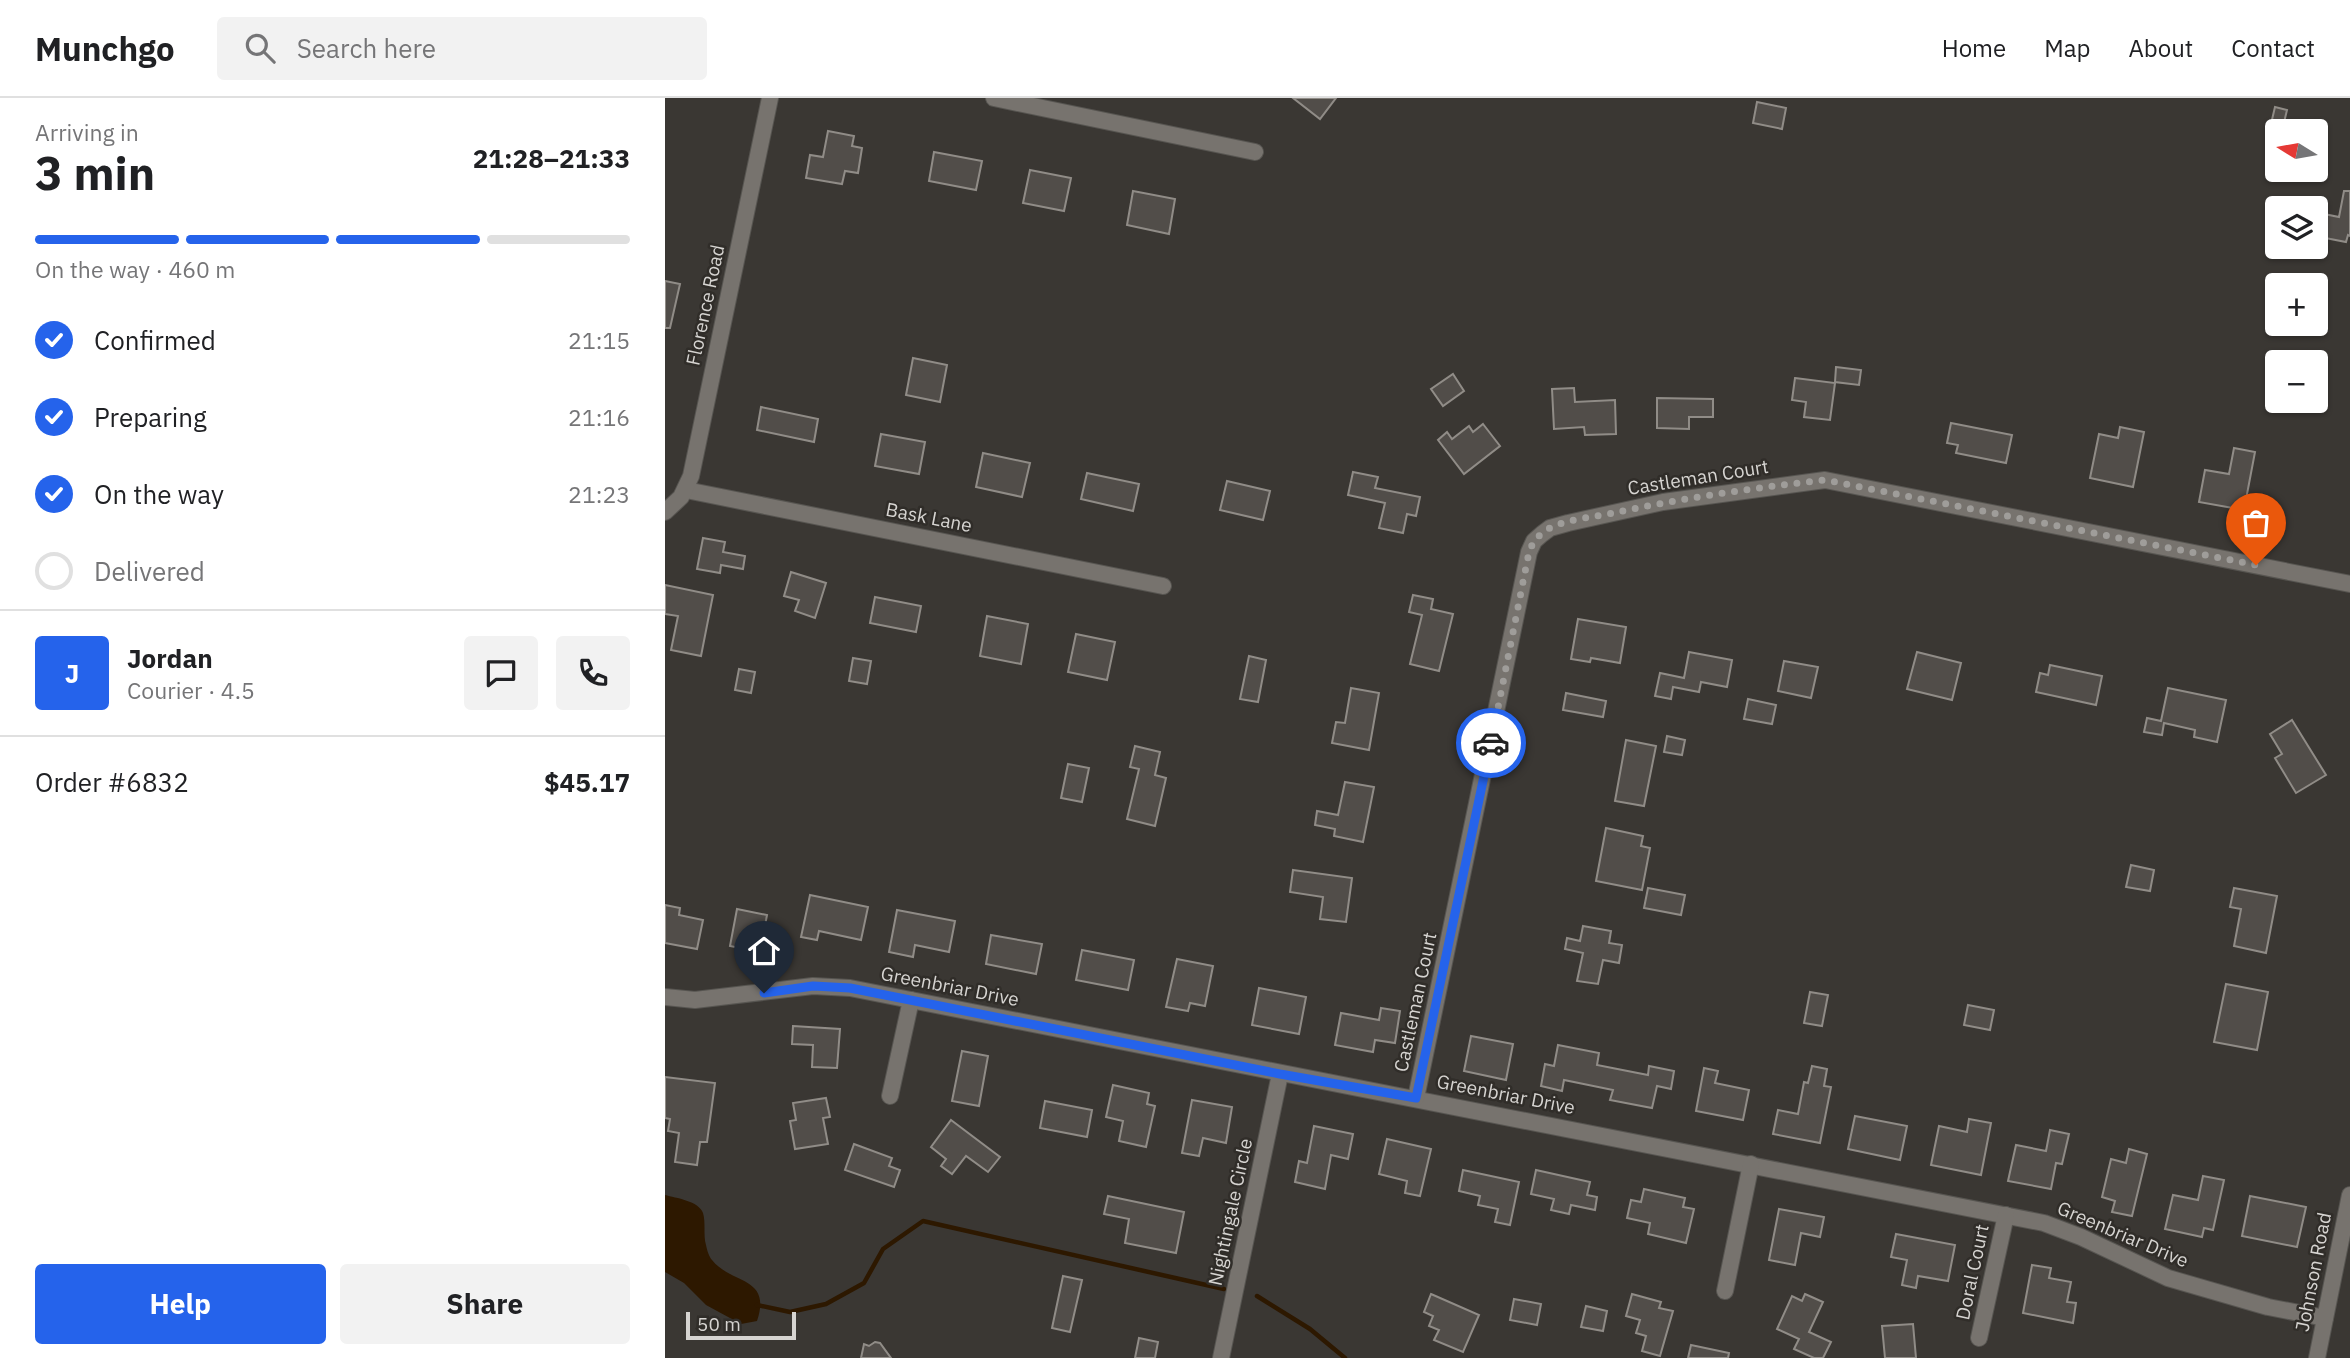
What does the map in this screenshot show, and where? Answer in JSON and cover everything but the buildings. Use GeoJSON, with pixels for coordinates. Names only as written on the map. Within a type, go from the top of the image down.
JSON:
{"type":"FeatureCollection","features":[{"type":"Feature","properties":{"kind":"street","name":"Florence Road"},"geometry":{"type":"LineString","coordinates":[[665,512],[686,489],[691,476],[770,98]]}},
{"type":"Feature","properties":{"kind":"street"},"geometry":{"type":"LineString","coordinates":[[994,98],[1255,152]]}},
{"type":"Feature","properties":{"kind":"street","name":"Castleman Court"},"geometry":{"type":"LineString","coordinates":[[1416,1098],[1529,552],[1534,541],[1550,528],[1663,502],[1765,486],[1825,480],[2350,584]]}},
{"type":"Feature","properties":{"kind":"street","name":"Bask Lane"},"geometry":{"type":"LineString","coordinates":[[686,489],[1163,586]]}},
{"type":"Feature","properties":{"kind":"street","name":"Greenbriar Drive"},"geometry":{"type":"LineString","coordinates":[[665,997],[695,1000],[813,986],[850,988],[2044,1223],[2081,1237],[2168,1278],[2268,1307],[2325,1318]]}},
{"type":"Feature","properties":{"kind":"street"},"geometry":{"type":"LineString","coordinates":[[890,1096],[911,1000]]}},
{"type":"Feature","properties":{"kind":"street","name":"Nightingale Circle"},"geometry":{"type":"LineString","coordinates":[[1221,1358],[1280,1074]]}},
{"type":"Feature","properties":{"kind":"street"},"geometry":{"type":"LineString","coordinates":[[1725,1291],[1751,1164]]}},
{"type":"Feature","properties":{"kind":"street","name":"Johnson Road"},"geometry":{"type":"LineString","coordinates":[[2317,1358],[2350,1195]]}},
{"type":"Feature","properties":{"kind":"street","name":"Doral Court"},"geometry":{"type":"LineString","coordinates":[[1979,1338],[2006,1216]]}},
{"type":"Feature","properties":{"kind":"shaded area"},"geometry":{"type":"Polygon","coordinates":[[[665,1195],[687,1201],[701,1209],[710,1257],[720,1268],[755,1289],[760,1306],[757,1321],[741,1324],[706,1305],[684,1283],[665,1272],[665,1195]]]}},
{"type":"Feature","properties":{"kind":"waterway"},"geometry":{"type":"LineString","coordinates":[[757,1305],[790,1312],[826,1304],[864,1283],[883,1249],[923,1221],[1224,1289]]}},
{"type":"Feature","properties":{"kind":"waterway"},"geometry":{"type":"LineString","coordinates":[[1257,1296],[1310,1329],[1345,1358]]}},
{"type":"Feature","properties":{"kind":"way so far"},"geometry":{"type":"LineString","coordinates":[[1491,743],[1529,552],[1534,541],[1550,528],[1568,523],[1663,502],[1765,486],[1825,480],[2256,565]]}},
{"type":"Feature","properties":{"kind":"route"},"geometry":{"type":"LineString","coordinates":[[764,993],[813,986],[850,988],[1280,1074],[1416,1098],[1491,743]]}}]}
